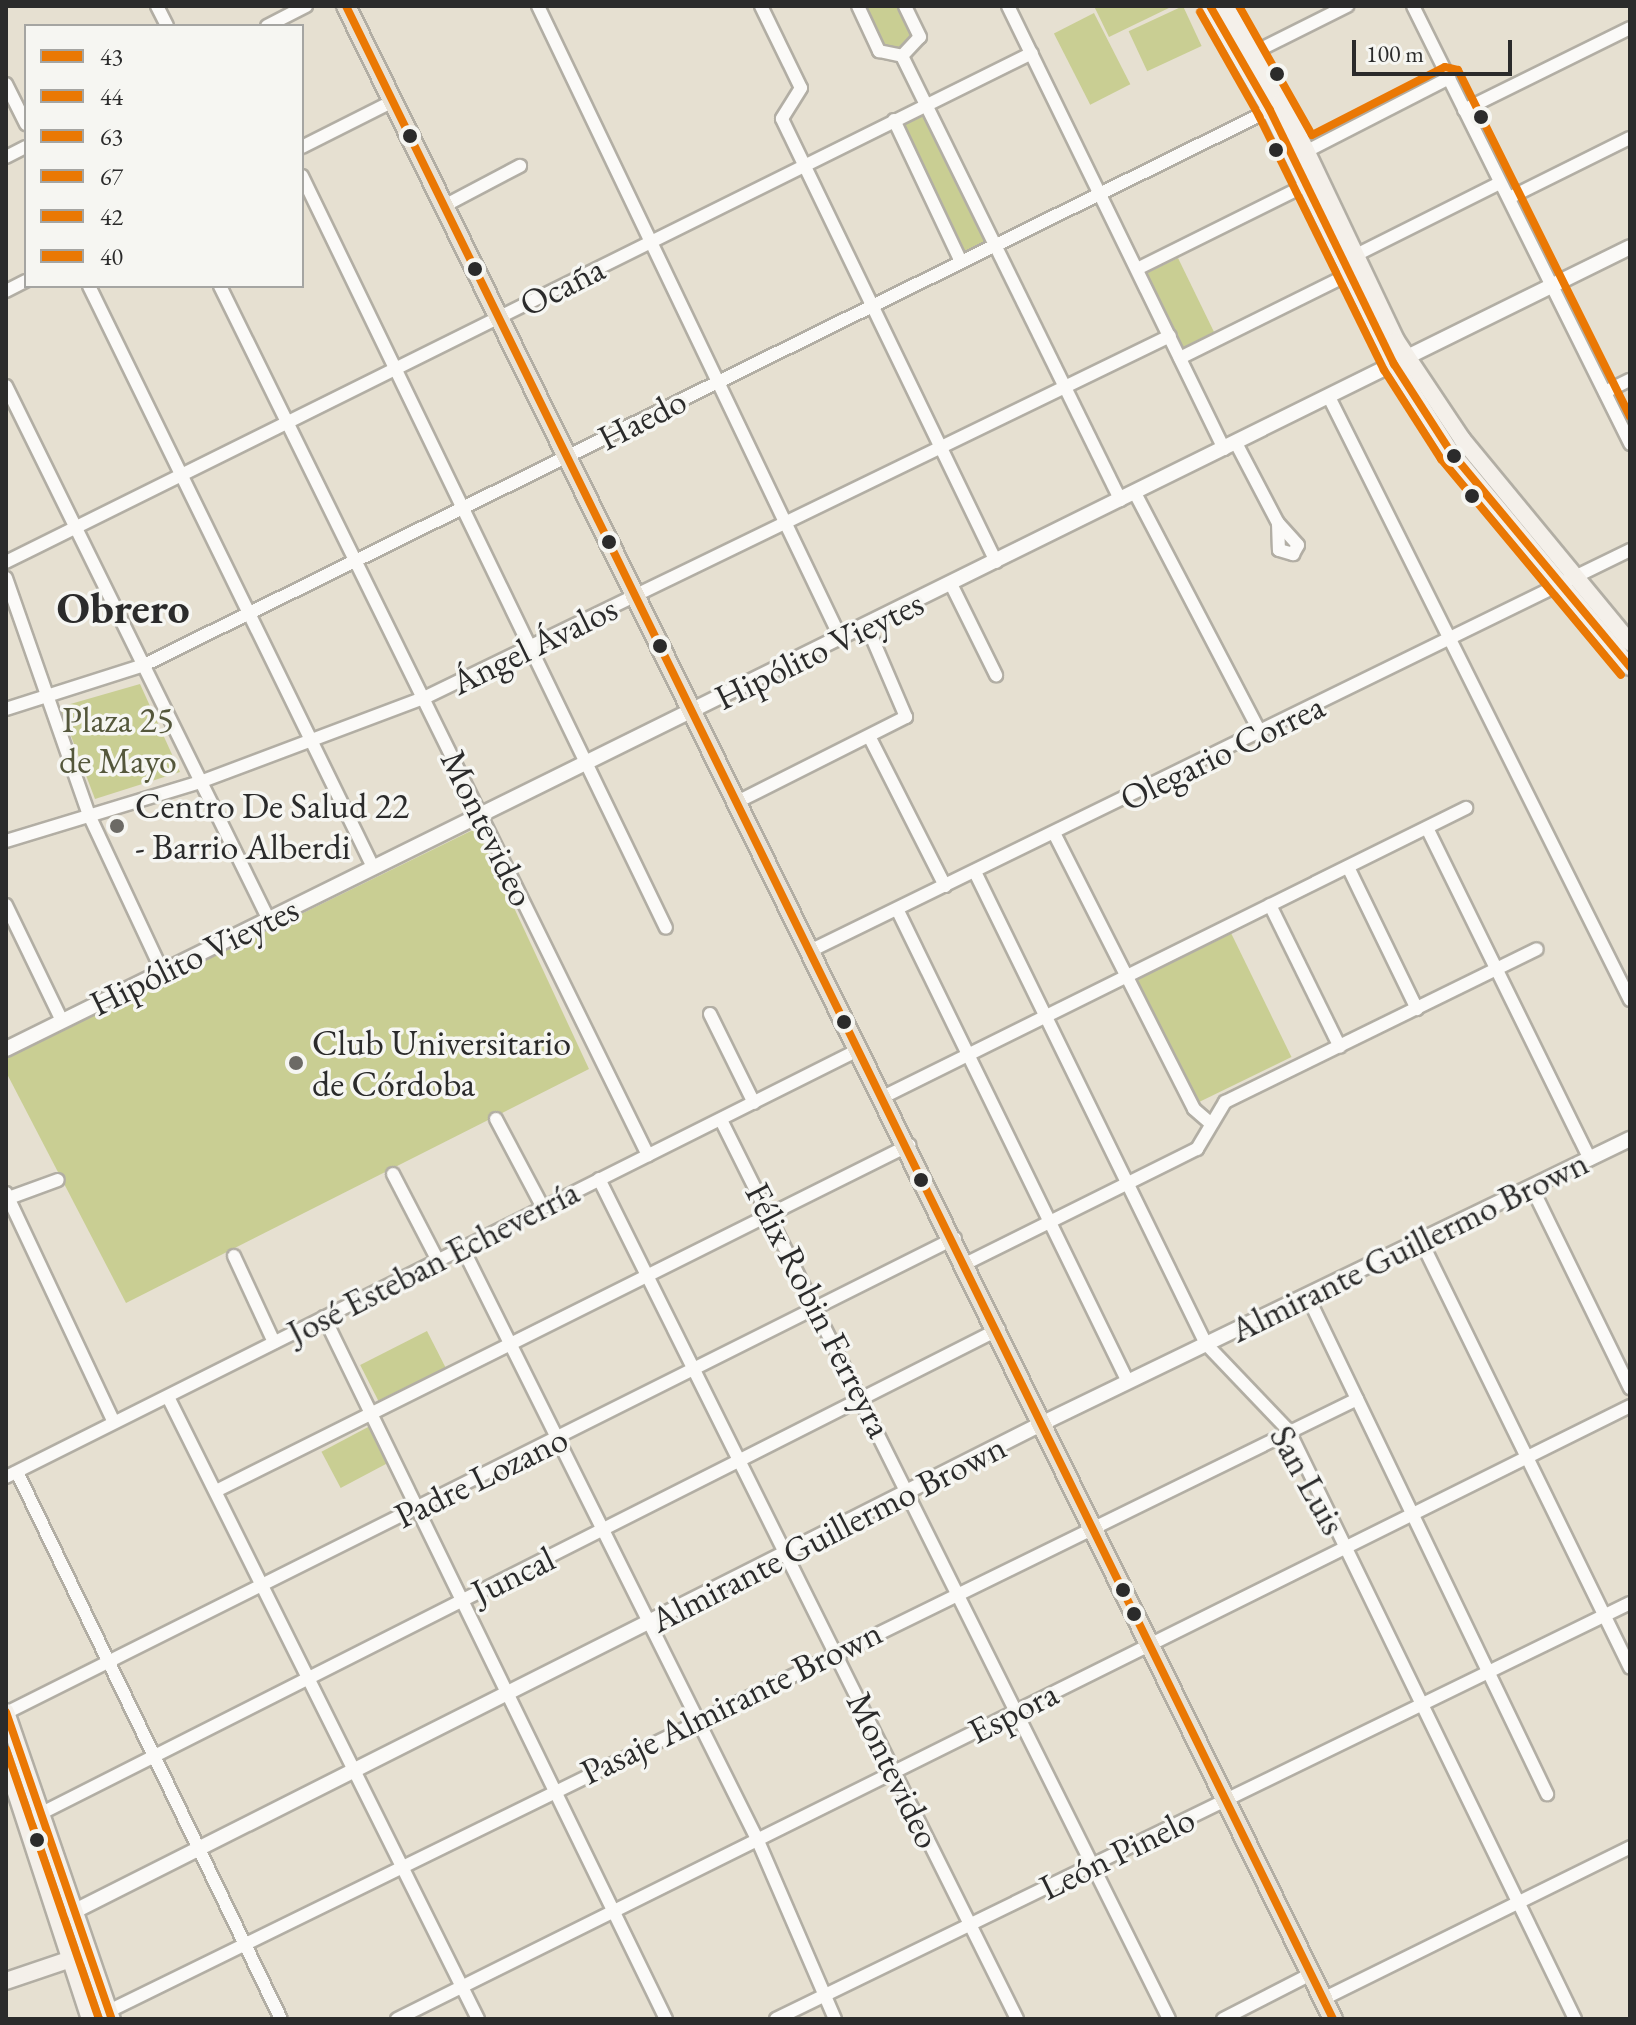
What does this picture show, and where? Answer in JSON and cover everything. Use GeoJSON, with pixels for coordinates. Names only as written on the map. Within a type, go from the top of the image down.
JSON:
{"type":"FeatureCollection","features":[{"type":"Feature","properties":{"kind":"main road"},"geometry":{"type":"LineString","coordinates":[[346,6],[955,1238],[1333,2019]]}},
{"type":"Feature","properties":{"kind":"main road"},"geometry":{"type":"LineString","coordinates":[[1210,6],[1249,56],[1307,151],[1356,255],[1400,361]]}},
{"type":"Feature","properties":{"kind":"main road"},"geometry":{"type":"LineString","coordinates":[[1225,6],[1270,110],[1349,274],[1450,451],[1568,581],[1630,643]]}},
{"type":"Feature","properties":{"kind":"main road"},"geometry":{"type":"LineString","coordinates":[[1568,581],[1630,667]]}},
{"type":"Feature","properties":{"kind":"main road"},"geometry":{"type":"LineString","coordinates":[[6,1713],[71,1959],[90,2019]]}},
{"type":"Feature","properties":{"kind":"main road"},"geometry":{"type":"LineString","coordinates":[[6,1762],[9,1782],[34,1818],[73,1912],[110,2015]]}},
{"type":"Feature","properties":{"kind":"main road"},"geometry":{"type":"LineString","coordinates":[[6,1981],[88,1953]]}},
{"type":"Feature","properties":{"kind":"street"},"geometry":{"type":"LineString","coordinates":[[157,6],[166,24]]}},
{"type":"Feature","properties":{"kind":"street"},"geometry":{"type":"LineString","coordinates":[[271,24],[306,6]]}},
{"type":"Feature","properties":{"kind":"street"},"geometry":{"type":"LineString","coordinates":[[538,6],[841,639]]}},
{"type":"Feature","properties":{"kind":"street"},"geometry":{"type":"LineString","coordinates":[[761,6],[801,88],[782,119],[996,562]]}},
{"type":"Feature","properties":{"kind":"street"},"geometry":{"type":"LineString","coordinates":[[858,6],[879,51],[902,56],[927,103],[1120,500]]}},
{"type":"Feature","properties":{"kind":"street"},"geometry":{"type":"LineString","coordinates":[[902,56],[920,37],[905,6]]}},
{"type":"Feature","properties":{"kind":"street"},"geometry":{"type":"LineString","coordinates":[[1008,6],[1180,358],[1278,523]]}},
{"type":"Feature","properties":{"kind":"street"},"geometry":{"type":"LineString","coordinates":[[1249,56],[1347,6]]}},
{"type":"Feature","properties":{"kind":"street"},"geometry":{"type":"LineString","coordinates":[[1416,7],[1630,444]]}},
{"type":"Feature","properties":{"kind":"street"},"geometry":{"type":"LineString","coordinates":[[1464,110],[1630,28]]}},
{"type":"Feature","properties":{"kind":"street","name":"Ocaña"},"geometry":{"type":"LineString","coordinates":[[6,562],[1032,53]]}},
{"type":"Feature","properties":{"kind":"street"},"geometry":{"type":"LineString","coordinates":[[1307,151],[1449,78]]}},
{"type":"Feature","properties":{"kind":"street"},"geometry":{"type":"LineString","coordinates":[[6,84],[24,120]]}},
{"type":"Feature","properties":{"kind":"street"},"geometry":{"type":"LineString","coordinates":[[304,146],[393,101]]}},
{"type":"Feature","properties":{"kind":"street","name":"Haedo"},"geometry":{"type":"LineString","coordinates":[[6,709],[144,665],[466,510],[719,379],[1102,195],[1270,110]]}},
{"type":"Feature","properties":{"kind":"street"},"geometry":{"type":"LineString","coordinates":[[894,120],[961,262]]}},
{"type":"Feature","properties":{"kind":"street"},"geometry":{"type":"LineString","coordinates":[[1509,198],[1630,138]]}},
{"type":"Feature","properties":{"kind":"street"},"geometry":{"type":"LineString","coordinates":[[6,157],[24,148]]}},
{"type":"Feature","properties":{"kind":"street"},"geometry":{"type":"LineString","coordinates":[[444,206],[520,166]]}},
{"type":"Feature","properties":{"kind":"street"},"geometry":{"type":"LineString","coordinates":[[304,180],[589,762],[666,928]]}},
{"type":"Feature","properties":{"kind":"street"},"geometry":{"type":"LineString","coordinates":[[1356,255],[1500,183]]}},
{"type":"Feature","properties":{"kind":"street"},"geometry":{"type":"LineString","coordinates":[[1137,269],[1306,185]]}},
{"type":"Feature","properties":{"kind":"street","name":"Hipólito Vieytes"},"geometry":{"type":"LineString","coordinates":[[6,1049],[696,711],[1630,247]]}},
{"type":"Feature","properties":{"kind":"street"},"geometry":{"type":"LineString","coordinates":[[1180,358],[1349,274]]}},
{"type":"Feature","properties":{"kind":"street"},"geometry":{"type":"LineString","coordinates":[[6,291],[24,282]]}},
{"type":"Feature","properties":{"kind":"street"},"geometry":{"type":"LineString","coordinates":[[90,288],[373,867]]}},
{"type":"Feature","properties":{"kind":"street","name":"Montevideo"},"geometry":{"type":"LineString","coordinates":[[221,288],[648,1155]]}},
{"type":"Feature","properties":{"kind":"street","name":"Ángel Ávalos"},"geometry":{"type":"LineString","coordinates":[[6,841],[200,782],[424,698],[1170,336]]}},
{"type":"Feature","properties":{"kind":"street"},"geometry":{"type":"LineString","coordinates":[[1605,392],[1630,380]]}},
{"type":"Feature","properties":{"kind":"street"},"geometry":{"type":"LineString","coordinates":[[6,386],[269,920]]}},
{"type":"Feature","properties":{"kind":"street"},"geometry":{"type":"LineString","coordinates":[[1329,397],[1630,1000]]}},
{"type":"Feature","properties":{"kind":"street"},"geometry":{"type":"LineString","coordinates":[[1135,493],[1261,734]]}},
{"type":"Feature","properties":{"kind":"street","name":"Olegario Correa"},"geometry":{"type":"LineString","coordinates":[[812,950],[1261,734],[1630,550]]}},
{"type":"Feature","properties":{"kind":"street"},"geometry":{"type":"LineString","coordinates":[[6,578],[89,815],[162,971]]}},
{"type":"Feature","properties":{"kind":"street"},"geometry":{"type":"LineString","coordinates":[[951,584],[996,675]]}},
{"type":"Feature","properties":{"kind":"street"},"geometry":{"type":"LineString","coordinates":[[739,801],[870,738],[906,717],[867,626]]}},
{"type":"Feature","properties":{"kind":"street"},"geometry":{"type":"LineString","coordinates":[[870,738],[945,886]]}},
{"type":"Feature","properties":{"kind":"street"},"geometry":{"type":"LineString","coordinates":[[883,1097],[1466,808]]}},
{"type":"Feature","properties":{"kind":"street"},"geometry":{"type":"LineString","coordinates":[[1427,828],[1590,1159]]}},
{"type":"Feature","properties":{"kind":"street"},"geometry":{"type":"LineString","coordinates":[[1054,833],[1194,1109],[1210,1123]]}},
{"type":"Feature","properties":{"kind":"street"},"geometry":{"type":"LineString","coordinates":[[1348,867],[1417,1009]]}},
{"type":"Feature","properties":{"kind":"street","name":"San Luis"},"geometry":{"type":"LineString","coordinates":[[975,872],[1206,1344],[1289,1431],[1575,2019]]}},
{"type":"Feature","properties":{"kind":"street"},"geometry":{"type":"LineString","coordinates":[[6,905],[62,1021]]}},
{"type":"Feature","properties":{"kind":"street"},"geometry":{"type":"LineString","coordinates":[[1270,905],[1340,1047]]}},
{"type":"Feature","properties":{"kind":"street"},"geometry":{"type":"LineString","coordinates":[[897,909],[1128,1382]]}},
{"type":"Feature","properties":{"kind":"street"},"geometry":{"type":"LineString","coordinates":[[967,1263],[1197,1149],[1225,1102],[1537,949]]}},
{"type":"Feature","properties":{"kind":"street"},"geometry":{"type":"LineString","coordinates":[[710,1014],[754,1103]]}},
{"type":"Feature","properties":{"kind":"street","name":"José Esteban Echeverría"},"geometry":{"type":"LineString","coordinates":[[11,1475],[860,1049]]}},
{"type":"Feature","properties":{"kind":"street"},"geometry":{"type":"LineString","coordinates":[[496,1119],[542,1206]]}},
{"type":"Feature","properties":{"kind":"street","name":"Félix Robin Ferreyra"},"geometry":{"type":"LineString","coordinates":[[721,1120],[865,1398],[1169,2019]]}},
{"type":"Feature","properties":{"kind":"street","name":"Almirante Guillermo Brown"},"geometry":{"type":"LineString","coordinates":[[73,1912],[1045,1422],[1630,1139]]}},
{"type":"Feature","properties":{"kind":"street"},"geometry":{"type":"LineString","coordinates":[[216,1491],[909,1145]]}},
{"type":"Feature","properties":{"kind":"street"},"geometry":{"type":"LineString","coordinates":[[393,1174],[437,1259]]}},
{"type":"Feature","properties":{"kind":"street","name":"Montevideo"},"geometry":{"type":"LineString","coordinates":[[599,1179],[789,1553],[1017,2019]]}},
{"type":"Feature","properties":{"kind":"street"},"geometry":{"type":"LineString","coordinates":[[58,1180],[7,1197],[114,1422]]}},
{"type":"Feature","properties":{"kind":"street"},"geometry":{"type":"LineString","coordinates":[[1532,1188],[1630,1388]]}},
{"type":"Feature","properties":{"kind":"street","name":"Padre Lozano"},"geometry":{"type":"LineString","coordinates":[[6,1713],[559,1439],[955,1238]]}},
{"type":"Feature","properties":{"kind":"street"},"geometry":{"type":"LineString","coordinates":[[1421,1241],[1630,1668]]}},
{"type":"Feature","properties":{"kind":"street"},"geometry":{"type":"LineString","coordinates":[[462,1247],[758,1841],[835,2019]]}},
{"type":"Feature","properties":{"kind":"street"},"geometry":{"type":"LineString","coordinates":[[234,1256],[274,1342]]}},
{"type":"Feature","properties":{"kind":"street"},"geometry":{"type":"LineString","coordinates":[[1307,1295],[1547,1794]]}},
{"type":"Feature","properties":{"kind":"street"},"geometry":{"type":"LineString","coordinates":[[324,1317],[666,2019]]}},
{"type":"Feature","properties":{"kind":"street","name":"Juncal"},"geometry":{"type":"LineString","coordinates":[[34,1818],[999,1329]]}},
{"type":"Feature","properties":{"kind":"street"},"geometry":{"type":"LineString","coordinates":[[168,1397],[356,1768],[478,2019]]}},
{"type":"Feature","properties":{"kind":"street","name":"Pasaje Almirante Brown"},"geometry":{"type":"LineString","coordinates":[[110,2015],[555,1788],[1357,1399]]}},
{"type":"Feature","properties":{"kind":"street","name":"Espora"},"geometry":{"type":"LineString","coordinates":[[397,2019],[1630,1406]]}},
{"type":"Feature","properties":{"kind":"street"},"geometry":{"type":"LineString","coordinates":[[11,1475],[107,1662],[281,2019]]}},
{"type":"Feature","properties":{"kind":"street","name":"León Pinelo"},"geometry":{"type":"LineString","coordinates":[[776,2019],[1630,1603]]}},
{"type":"Feature","properties":{"kind":"street"},"geometry":{"type":"LineString","coordinates":[[1323,1999],[1630,1847]]}},
{"type":"Feature","properties":{"kind":"street"},"geometry":{"type":"LineString","coordinates":[[1223,2019],[1311,1974]]}},
{"type":"Feature","properties":{"kind":"green space"},"geometry":{"type":"Polygon","coordinates":[[[862,6],[902,6],[916,36],[901,53],[881,47],[862,6]]]}},
{"type":"Feature","properties":{"kind":"green space"},"geometry":{"type":"Polygon","coordinates":[[[1094,6],[1173,6],[1109,37],[1094,6]]]}},
{"type":"Feature","properties":{"kind":"green space"},"geometry":{"type":"Polygon","coordinates":[[[1183,6],[1202,46],[1147,71],[1129,31],[1183,6]]]}},
{"type":"Feature","properties":{"kind":"green space"},"geometry":{"type":"Polygon","coordinates":[[[1094,13],[1130,84],[1090,105],[1054,33],[1094,13]]]}},
{"type":"Feature","properties":{"kind":"green space"},"geometry":{"type":"Polygon","coordinates":[[[923,113],[987,245],[965,256],[901,124],[923,113]]]}},
{"type":"Feature","properties":{"kind":"green space"},"geometry":{"type":"Polygon","coordinates":[[[1178,258],[1215,334],[1183,350],[1146,274],[1178,258]]]}},
{"type":"Feature","properties":{"kind":"green space","name":"Plaza 25 de Mayo"},"geometry":{"type":"Polygon","coordinates":[[[140,684],[180,772],[95,799],[60,707],[140,684]]]}},
{"type":"Feature","properties":{"kind":"green space","name":"Club Universitario de Córdoba"},"geometry":{"type":"Polygon","coordinates":[[[477,828],[589,1069],[126,1303],[6,1072],[6,1058],[477,828]]]}},
{"type":"Feature","properties":{"kind":"green space"},"geometry":{"type":"Polygon","coordinates":[[[1231,933],[1291,1057],[1197,1103],[1137,979],[1231,933]]]}},
{"type":"Feature","properties":{"kind":"green space"},"geometry":{"type":"Polygon","coordinates":[[[427,1331],[446,1368],[379,1402],[360,1365],[427,1331]]]}},
{"type":"Feature","properties":{"kind":"green space"},"geometry":{"type":"Polygon","coordinates":[[[370,1426],[389,1462],[341,1488],[321,1452],[370,1426]]]}},
{"type":"Feature","properties":{"kind":"transit line","name":"43"},"geometry":{"type":"LineString","coordinates":[[346,6],[1333,2019]]}},
{"type":"Feature","properties":{"kind":"transit line","name":"44"},"geometry":{"type":"LineString","coordinates":[[1210,6],[1270,110],[1394,364],[1450,451],[1630,667]]}},
{"type":"Feature","properties":{"kind":"transit line","name":"67"},"geometry":{"type":"LineString","coordinates":[[1239,6],[1312,135],[1445,67],[1458,70],[1630,417]]}},
{"type":"Feature","properties":{"kind":"transit line","name":"63"},"geometry":{"type":"LineString","coordinates":[[1200,12],[1259,116],[1384,370],[1441,459],[1621,675]]}},
{"type":"Feature","properties":{"kind":"transit line","name":"42"},"geometry":{"type":"LineString","coordinates":[[6,1712],[112,2019]]}},
{"type":"Feature","properties":{"kind":"transit line","name":"40"},"geometry":{"type":"LineString","coordinates":[[6,1749],[99,2019]]}},
{"type":"Feature","properties":{"kind":"place","name":"Centro De Salud 22 - Barrio Alberdi"},"geometry":{"type":"Point","coordinates":[117,826]}},
{"type":"Feature","properties":{"kind":"place","name":"Club Universitario de Córdoba"},"geometry":{"type":"Point","coordinates":[296,1063]}},
{"type":"Feature","properties":{"kind":"district","name":"Obrero"},"geometry":{"type":"Point","coordinates":[123,608]}}]}
